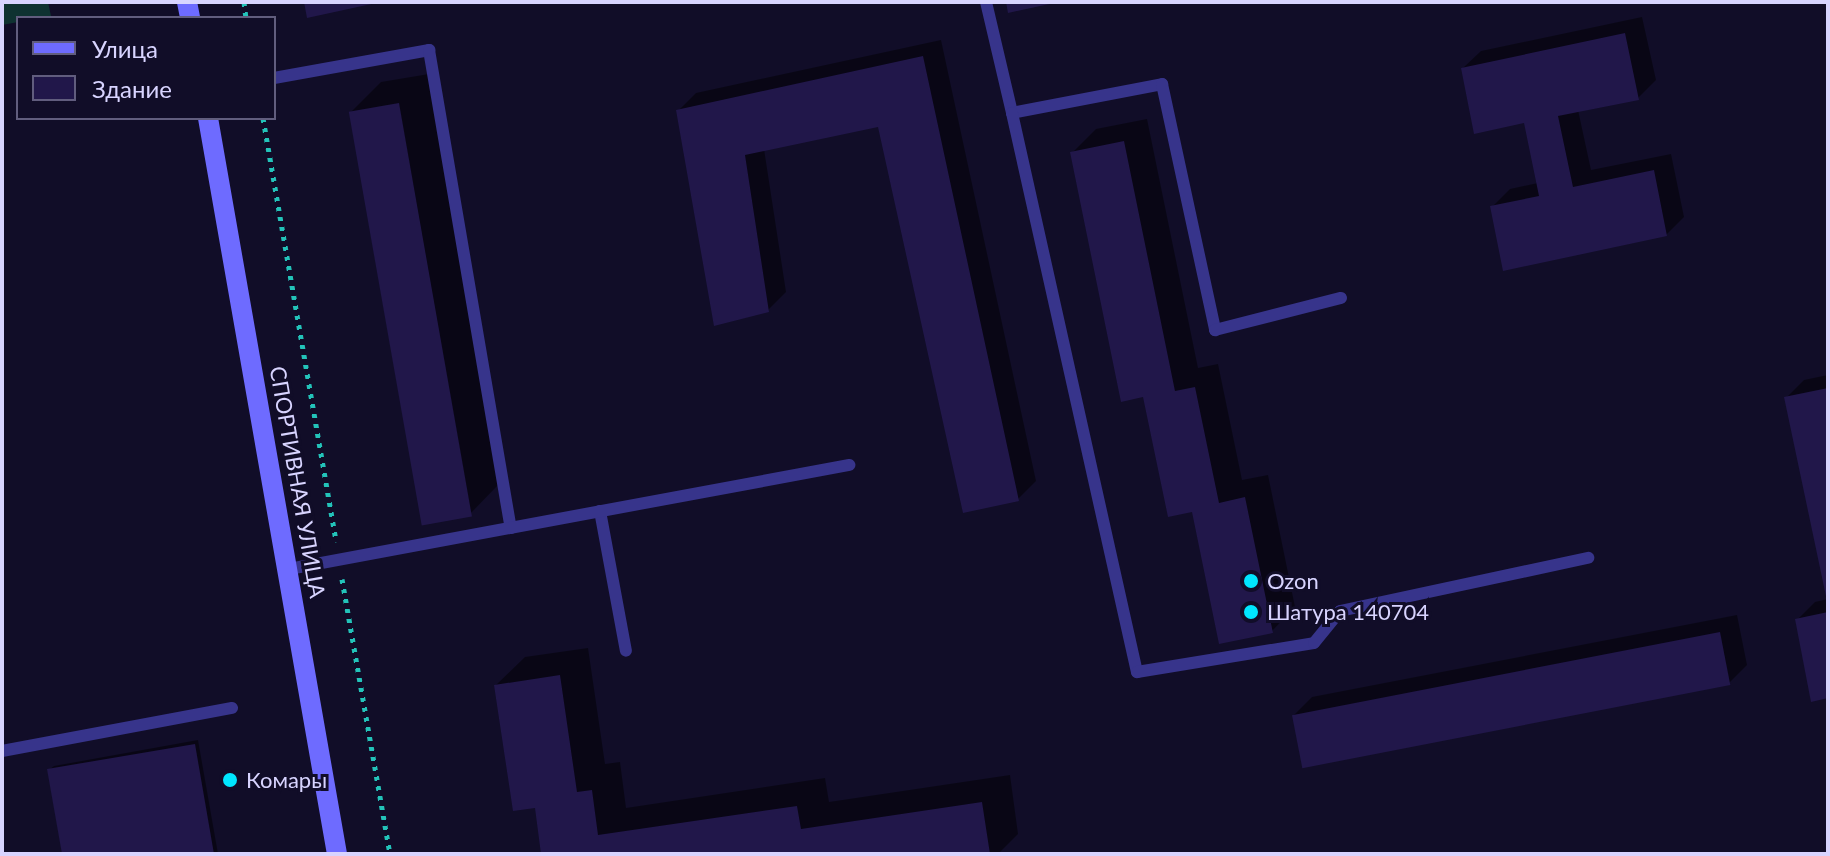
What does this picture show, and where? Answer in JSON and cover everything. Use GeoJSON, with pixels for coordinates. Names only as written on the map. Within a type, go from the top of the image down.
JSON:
{"type":"FeatureCollection","features":[{"type":"Feature","properties":{"kind":"street","name":"СПОРТИВНАЯ УЛИЦА"},"geometry":{"type":"LineString","coordinates":[[208,120],[337,854]]}},
{"type":"Feature","properties":{"kind":"lane"},"geometry":{"type":"LineString","coordinates":[[986,2],[1137,672],[1314,643],[1340,611],[1588,558]]}},
{"type":"Feature","properties":{"kind":"lane"},"geometry":{"type":"LineString","coordinates":[[276,78],[429,50],[511,528]]}},
{"type":"Feature","properties":{"kind":"lane"},"geometry":{"type":"LineString","coordinates":[[1012,113],[1162,84],[1215,330],[1341,298]]}},
{"type":"Feature","properties":{"kind":"lane"},"geometry":{"type":"LineString","coordinates":[[289,569],[849,465]]}},
{"type":"Feature","properties":{"kind":"lane"},"geometry":{"type":"LineString","coordinates":[[600,511],[626,651]]}},
{"type":"Feature","properties":{"kind":"lane"},"geometry":{"type":"LineString","coordinates":[[2,751],[232,708]]}},
{"type":"Feature","properties":{"kind":"path"},"geometry":{"type":"LineString","coordinates":[[263,120],[390,854]]}},
{"type":"Feature","properties":{"kind":"green space"},"geometry":{"type":"Polygon","coordinates":[[[2,2],[48,2],[51,16],[16,16],[16,22],[2,25],[2,2]]]}},
{"type":"Feature","properties":{"kind":"building"},"geometry":{"type":"Polygon","coordinates":[[[304,2],[376,2],[376,3],[307,18],[304,2]]]}},
{"type":"Feature","properties":{"kind":"building"},"geometry":{"type":"Polygon","coordinates":[[[1006,2],[1054,2],[1054,3],[1008,13],[1006,2]]]}},
{"type":"Feature","properties":{"kind":"building"},"geometry":{"type":"Polygon","coordinates":[[[1625,33],[1639,100],[1558,116],[1573,187],[1654,170],[1667,236],[1503,271],[1490,206],[1539,196],[1524,123],[1474,134],[1461,68],[1625,33]]]}},
{"type":"Feature","properties":{"kind":"building"},"geometry":{"type":"Polygon","coordinates":[[[923,56],[1019,501],[963,513],[878,127],[745,155],[769,312],[714,326],[676,110],[923,56]]]}},
{"type":"Feature","properties":{"kind":"building"},"geometry":{"type":"Polygon","coordinates":[[[399,103],[472,517],[422,525],[349,112],[399,103]]]}},
{"type":"Feature","properties":{"kind":"building"},"geometry":{"type":"Polygon","coordinates":[[[1124,141],[1175,391],[1195,387],[1219,503],[1245,497],[1273,633],[1219,644],[1192,512],[1168,517],[1143,397],[1121,402],[1070,152],[1124,141]]]}},
{"type":"Feature","properties":{"kind":"building"},"geometry":{"type":"Polygon","coordinates":[[[1828,388],[1828,601],[1827,601],[1784,397],[1828,388]]]}},
{"type":"Feature","properties":{"kind":"building"},"geometry":{"type":"Polygon","coordinates":[[[1828,612],[1828,698],[1811,702],[1795,619],[1828,612]]]}},
{"type":"Feature","properties":{"kind":"building"},"geometry":{"type":"Polygon","coordinates":[[[1720,632],[1730,685],[1302,768],[1292,715],[1720,632]]]}},
{"type":"Feature","properties":{"kind":"building"},"geometry":{"type":"Polygon","coordinates":[[[560,675],[577,792],[592,790],[598,835],[797,806],[801,829],[982,802],[990,854],[541,854],[535,808],[513,811],[494,685],[560,675]]]}},
{"type":"Feature","properties":{"kind":"building"},"geometry":{"type":"Polygon","coordinates":[[[195,744],[214,854],[62,854],[47,769],[195,744]]]}},
{"type":"Feature","properties":{"kind":"place","name":"Ozon"},"geometry":{"type":"Point","coordinates":[1251,581]}},
{"type":"Feature","properties":{"kind":"place","name":"Шатура 140704"},"geometry":{"type":"Point","coordinates":[1251,612]}},
{"type":"Feature","properties":{"kind":"place","name":"Комары"},"geometry":{"type":"Point","coordinates":[230,780]}}]}
